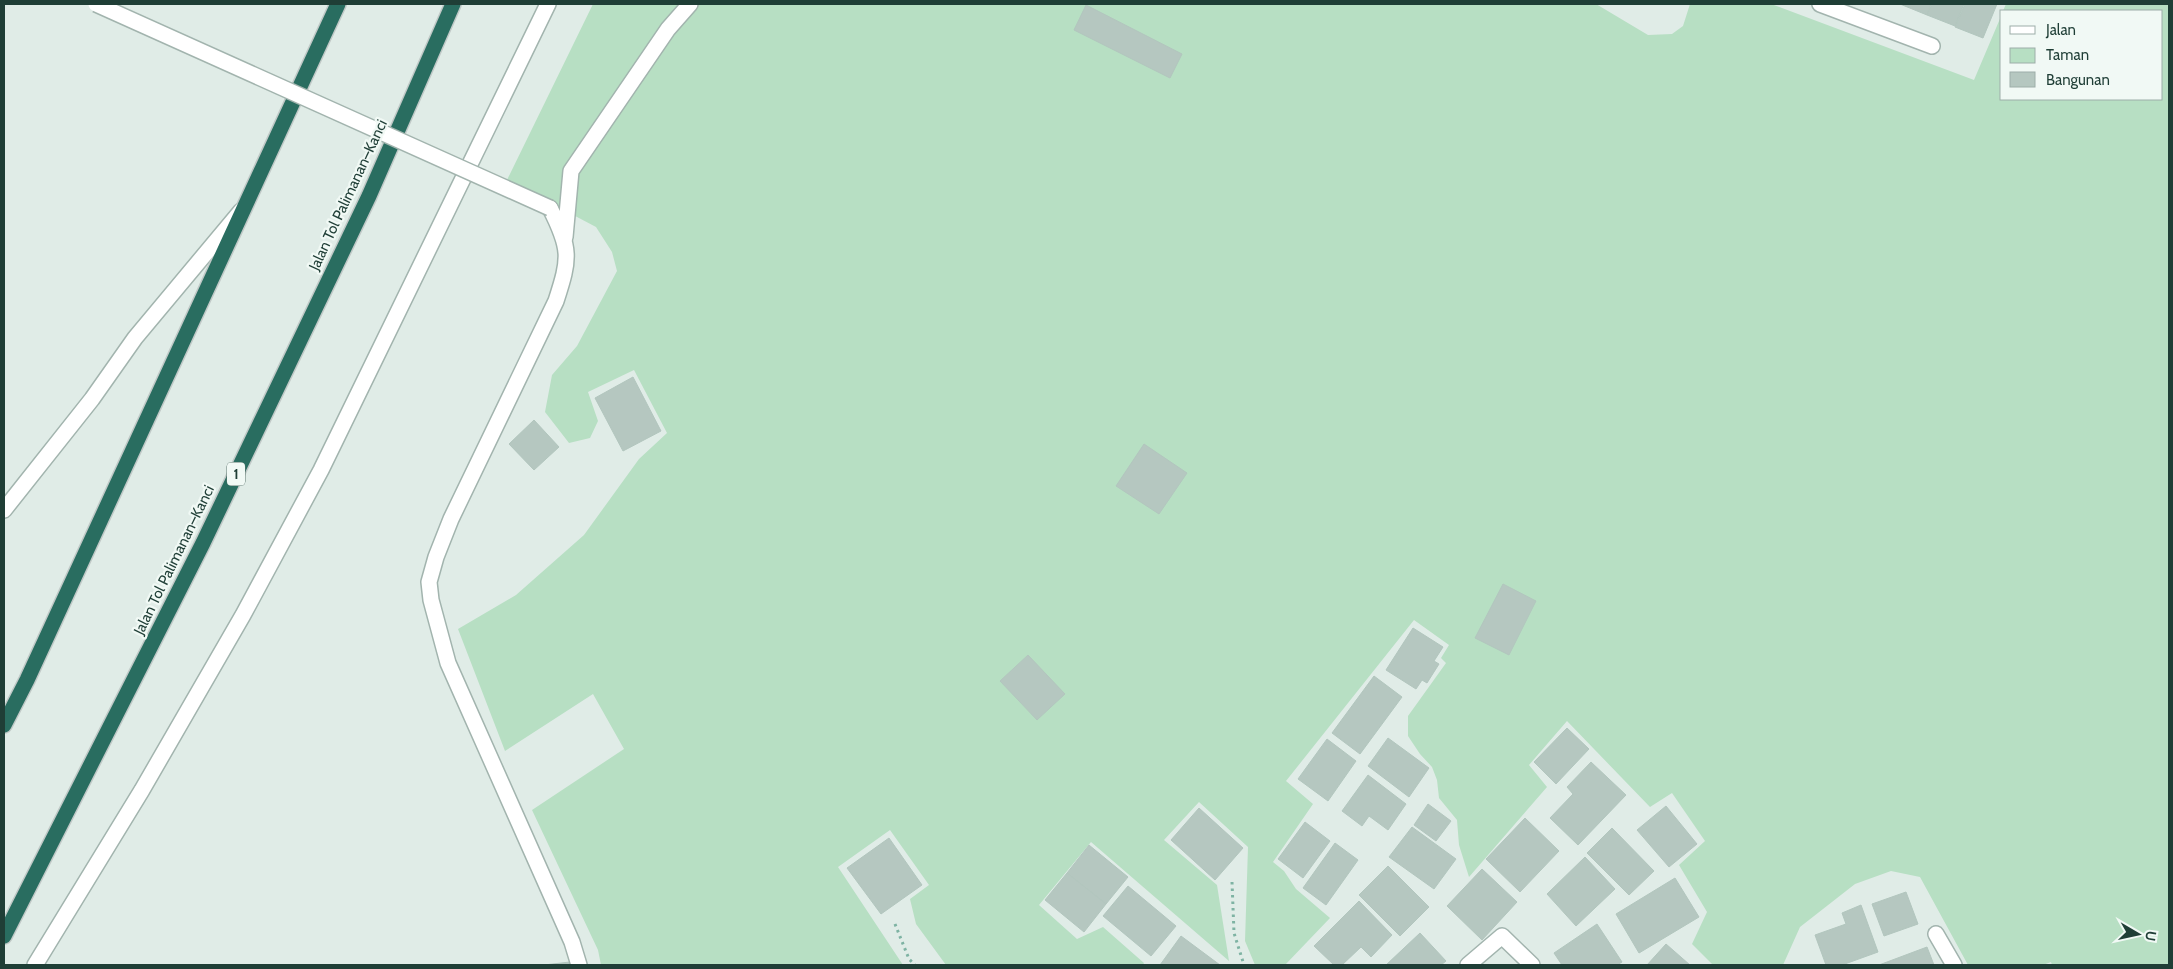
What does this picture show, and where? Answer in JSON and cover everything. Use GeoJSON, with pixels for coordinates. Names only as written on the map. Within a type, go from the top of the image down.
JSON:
{"type":"FeatureCollection","features":[{"type":"Feature","properties":{"kind":"highway"},"geometry":{"type":"LineString","coordinates":[[4,725],[28,680],[338,4]]}},
{"type":"Feature","properties":{"kind":"highway","name":"Jalan Tol Palimanan–Kanci"},"geometry":{"type":"LineString","coordinates":[[4,936],[203,543],[369,196],[452,4]]}},
{"type":"Feature","properties":{"kind":"street"},"geometry":{"type":"LineString","coordinates":[[96,4],[550,208],[565,241]]}},
{"type":"Feature","properties":{"kind":"street"},"geometry":{"type":"LineString","coordinates":[[35,965],[142,790],[242,615],[321,470],[548,4]]}},
{"type":"Feature","properties":{"kind":"street"},"geometry":{"type":"LineString","coordinates":[[539,25],[554,4]]}},
{"type":"Feature","properties":{"kind":"street"},"geometry":{"type":"LineString","coordinates":[[579,965],[572,942],[448,663],[434,615],[429,582],[436,557],[451,519],[556,301],[567,269],[565,241],[571,171],[668,29],[690,4]]}},
{"type":"Feature","properties":{"kind":"street"},"geometry":{"type":"LineString","coordinates":[[1820,4],[1932,46]]}},
{"type":"Feature","properties":{"kind":"street"},"geometry":{"type":"LineString","coordinates":[[4,510],[92,398],[135,338],[245,206]]}},
{"type":"Feature","properties":{"kind":"street"},"geometry":{"type":"LineString","coordinates":[[1936,934],[1954,965]]}},
{"type":"Feature","properties":{"kind":"street"},"geometry":{"type":"LineString","coordinates":[[1468,965],[1502,936],[1532,965]]}},
{"type":"Feature","properties":{"kind":"path"},"geometry":{"type":"LineString","coordinates":[[1232,882],[1234,933],[1244,965]]}},
{"type":"Feature","properties":{"kind":"path"},"geometry":{"type":"LineString","coordinates":[[894,924],[909,959],[915,965]]}},
{"type":"Feature","properties":{"kind":"green space"},"geometry":{"type":"Polygon","coordinates":[[[593,4],[1596,4],[1648,35],[1672,34],[1683,26],[1690,4],[1771,4],[1974,80],[2000,19],[2000,100],[2163,100],[2163,10],[2003,10],[2006,4],[2169,4],[2169,965],[2052,965],[2051,962],[2043,965],[1968,965],[1920,877],[1891,871],[1855,884],[1800,927],[1783,965],[1713,965],[1692,944],[1707,912],[1679,865],[1705,841],[1672,793],[1650,807],[1567,721],[1529,765],[1547,787],[1469,877],[1459,845],[1457,820],[1439,798],[1437,780],[1432,767],[1420,754],[1408,736],[1408,716],[1446,663],[1441,658],[1449,645],[1414,620],[1286,781],[1313,804],[1273,862],[1284,871],[1296,889],[1330,918],[1285,965],[1255,965],[1245,941],[1248,847],[1199,802],[1164,840],[1217,885],[1229,961],[1091,842],[1039,905],[1077,939],[1103,927],[1144,963],[1143,965],[946,965],[916,924],[910,899],[929,885],[890,830],[838,867],[903,965],[601,965],[598,950],[532,810],[624,749],[593,694],[505,751],[458,629],[516,595],[584,535],[639,459],[667,433],[634,370],[588,392],[598,421],[590,438],[569,443],[545,412],[552,375],[577,346],[617,271],[612,252],[596,227],[507,180],[593,4]]]}},
{"type":"Feature","properties":{"kind":"building"},"geometry":{"type":"Polygon","coordinates":[[[1900,4],[1931,4],[1927,15],[1900,4]]]}},
{"type":"Feature","properties":{"kind":"building"},"geometry":{"type":"Polygon","coordinates":[[[1932,4],[1964,4],[1955,26],[1927,15],[1932,4]]]}},
{"type":"Feature","properties":{"kind":"building"},"geometry":{"type":"Polygon","coordinates":[[[1965,4],[1997,4],[1983,38],[1955,27],[1965,4]]]}},
{"type":"Feature","properties":{"kind":"building"},"geometry":{"type":"Polygon","coordinates":[[[1086,5],[1182,54],[1170,78],[1074,30],[1086,5]]]}},
{"type":"Feature","properties":{"kind":"building"},"geometry":{"type":"Polygon","coordinates":[[[633,377],[661,431],[623,451],[595,398],[633,377]]]}},
{"type":"Feature","properties":{"kind":"building"},"geometry":{"type":"Polygon","coordinates":[[[534,420],[559,447],[534,470],[509,444],[534,420]]]}},
{"type":"Feature","properties":{"kind":"building"},"geometry":{"type":"Polygon","coordinates":[[[1144,444],[1187,473],[1159,514],[1116,486],[1144,444]]]}},
{"type":"Feature","properties":{"kind":"building"},"geometry":{"type":"Polygon","coordinates":[[[1503,584],[1536,601],[1509,655],[1475,638],[1503,584]]]}},
{"type":"Feature","properties":{"kind":"building"},"geometry":{"type":"Polygon","coordinates":[[[1413,628],[1443,647],[1434,661],[1439,664],[1427,683],[1422,680],[1416,689],[1386,670],[1413,628]]]}},
{"type":"Feature","properties":{"kind":"building"},"geometry":{"type":"Polygon","coordinates":[[[1028,655],[1065,694],[1037,720],[1000,681],[1028,655]]]}},
{"type":"Feature","properties":{"kind":"building"},"geometry":{"type":"Polygon","coordinates":[[[1374,676],[1402,697],[1360,754],[1332,733],[1374,676]]]}},
{"type":"Feature","properties":{"kind":"building"},"geometry":{"type":"Polygon","coordinates":[[[1567,728],[1589,749],[1556,784],[1534,762],[1567,728]]]}},
{"type":"Feature","properties":{"kind":"building"},"geometry":{"type":"Polygon","coordinates":[[[1388,738],[1429,768],[1409,797],[1368,766],[1388,738]]]}},
{"type":"Feature","properties":{"kind":"building"},"geometry":{"type":"Polygon","coordinates":[[[1327,739],[1356,761],[1328,801],[1298,779],[1327,739]]]}},
{"type":"Feature","properties":{"kind":"building"},"geometry":{"type":"Polygon","coordinates":[[[1591,762],[1626,795],[1578,845],[1550,818],[1573,794],[1567,787],[1591,762]]]}},
{"type":"Feature","properties":{"kind":"building"},"geometry":{"type":"Polygon","coordinates":[[[1368,775],[1406,804],[1388,830],[1369,816],[1362,826],[1342,811],[1368,775]]]}},
{"type":"Feature","properties":{"kind":"building"},"geometry":{"type":"Polygon","coordinates":[[[1428,804],[1451,821],[1436,841],[1414,825],[1428,804]]]}},
{"type":"Feature","properties":{"kind":"building"},"geometry":{"type":"Polygon","coordinates":[[[1666,806],[1697,844],[1669,867],[1637,830],[1666,806]]]}},
{"type":"Feature","properties":{"kind":"building"},"geometry":{"type":"Polygon","coordinates":[[[1199,808],[1243,848],[1215,880],[1171,840],[1199,808]]]}},
{"type":"Feature","properties":{"kind":"building"},"geometry":{"type":"Polygon","coordinates":[[[1525,818],[1559,851],[1520,892],[1486,859],[1525,818]]]}},
{"type":"Feature","properties":{"kind":"building"},"geometry":{"type":"Polygon","coordinates":[[[1305,822],[1330,841],[1303,878],[1278,859],[1305,822]]]}},
{"type":"Feature","properties":{"kind":"building"},"geometry":{"type":"Polygon","coordinates":[[[1412,827],[1456,859],[1434,889],[1389,857],[1412,827]]]}},
{"type":"Feature","properties":{"kind":"building"},"geometry":{"type":"Polygon","coordinates":[[[1612,828],[1654,871],[1629,895],[1587,853],[1612,828]]]}},
{"type":"Feature","properties":{"kind":"building"},"geometry":{"type":"Polygon","coordinates":[[[889,838],[922,885],[881,914],[847,868],[889,838]]]}},
{"type":"Feature","properties":{"kind":"building"},"geometry":{"type":"Polygon","coordinates":[[[1335,843],[1358,860],[1326,905],[1303,888],[1335,843]]]}},
{"type":"Feature","properties":{"kind":"building"},"geometry":{"type":"Polygon","coordinates":[[[1089,845],[1128,877],[1106,904],[1067,873],[1089,845]]]}},
{"type":"Feature","properties":{"kind":"building"},"geometry":{"type":"Polygon","coordinates":[[[1585,857],[1615,889],[1576,926],[1547,894],[1585,857]]]}},
{"type":"Feature","properties":{"kind":"building"},"geometry":{"type":"Polygon","coordinates":[[[1388,866],[1429,907],[1400,936],[1359,895],[1388,866]]]}},
{"type":"Feature","properties":{"kind":"building"},"geometry":{"type":"Polygon","coordinates":[[[1482,869],[1517,902],[1482,940],[1447,906],[1482,869]]]}},
{"type":"Feature","properties":{"kind":"building"},"geometry":{"type":"Polygon","coordinates":[[[1067,873],[1106,904],[1084,932],[1045,900],[1067,873]]]}},
{"type":"Feature","properties":{"kind":"building"},"geometry":{"type":"Polygon","coordinates":[[[1675,878],[1699,917],[1639,953],[1616,914],[1675,878]]]}},
{"type":"Feature","properties":{"kind":"building"},"geometry":{"type":"Polygon","coordinates":[[[1128,886],[1176,926],[1151,956],[1103,916],[1128,886]]]}},
{"type":"Feature","properties":{"kind":"building"},"geometry":{"type":"Polygon","coordinates":[[[1906,892],[1918,924],[1884,936],[1872,904],[1906,892]]]}},
{"type":"Feature","properties":{"kind":"building"},"geometry":{"type":"Polygon","coordinates":[[[1359,901],[1392,935],[1371,957],[1361,947],[1342,965],[1334,965],[1314,946],[1359,901]]]}},
{"type":"Feature","properties":{"kind":"building"},"geometry":{"type":"Polygon","coordinates":[[[1861,905],[1878,952],[1842,965],[1826,965],[1815,935],[1846,924],[1842,913],[1861,905]]]}},
{"type":"Feature","properties":{"kind":"building"},"geometry":{"type":"Polygon","coordinates":[[[1597,924],[1622,962],[1617,965],[1562,965],[1554,953],[1597,924]]]}},
{"type":"Feature","properties":{"kind":"building"},"geometry":{"type":"Polygon","coordinates":[[[1420,933],[1446,961],[1441,965],[1386,965],[1420,933]]]}},
{"type":"Feature","properties":{"kind":"building"},"geometry":{"type":"Polygon","coordinates":[[[1181,936],[1220,965],[1160,965],[1181,936]]]}},
{"type":"Feature","properties":{"kind":"building"},"geometry":{"type":"Polygon","coordinates":[[[1666,944],[1690,965],[1647,965],[1666,944]]]}},
{"type":"Feature","properties":{"kind":"building"},"geometry":{"type":"Polygon","coordinates":[[[1927,947],[1934,965],[1879,965],[1927,947]]]}},
{"type":"Feature","properties":{"kind":"building"},"geometry":{"type":"Polygon","coordinates":[[[570,962],[570,965],[544,965],[570,962]]]}}]}
